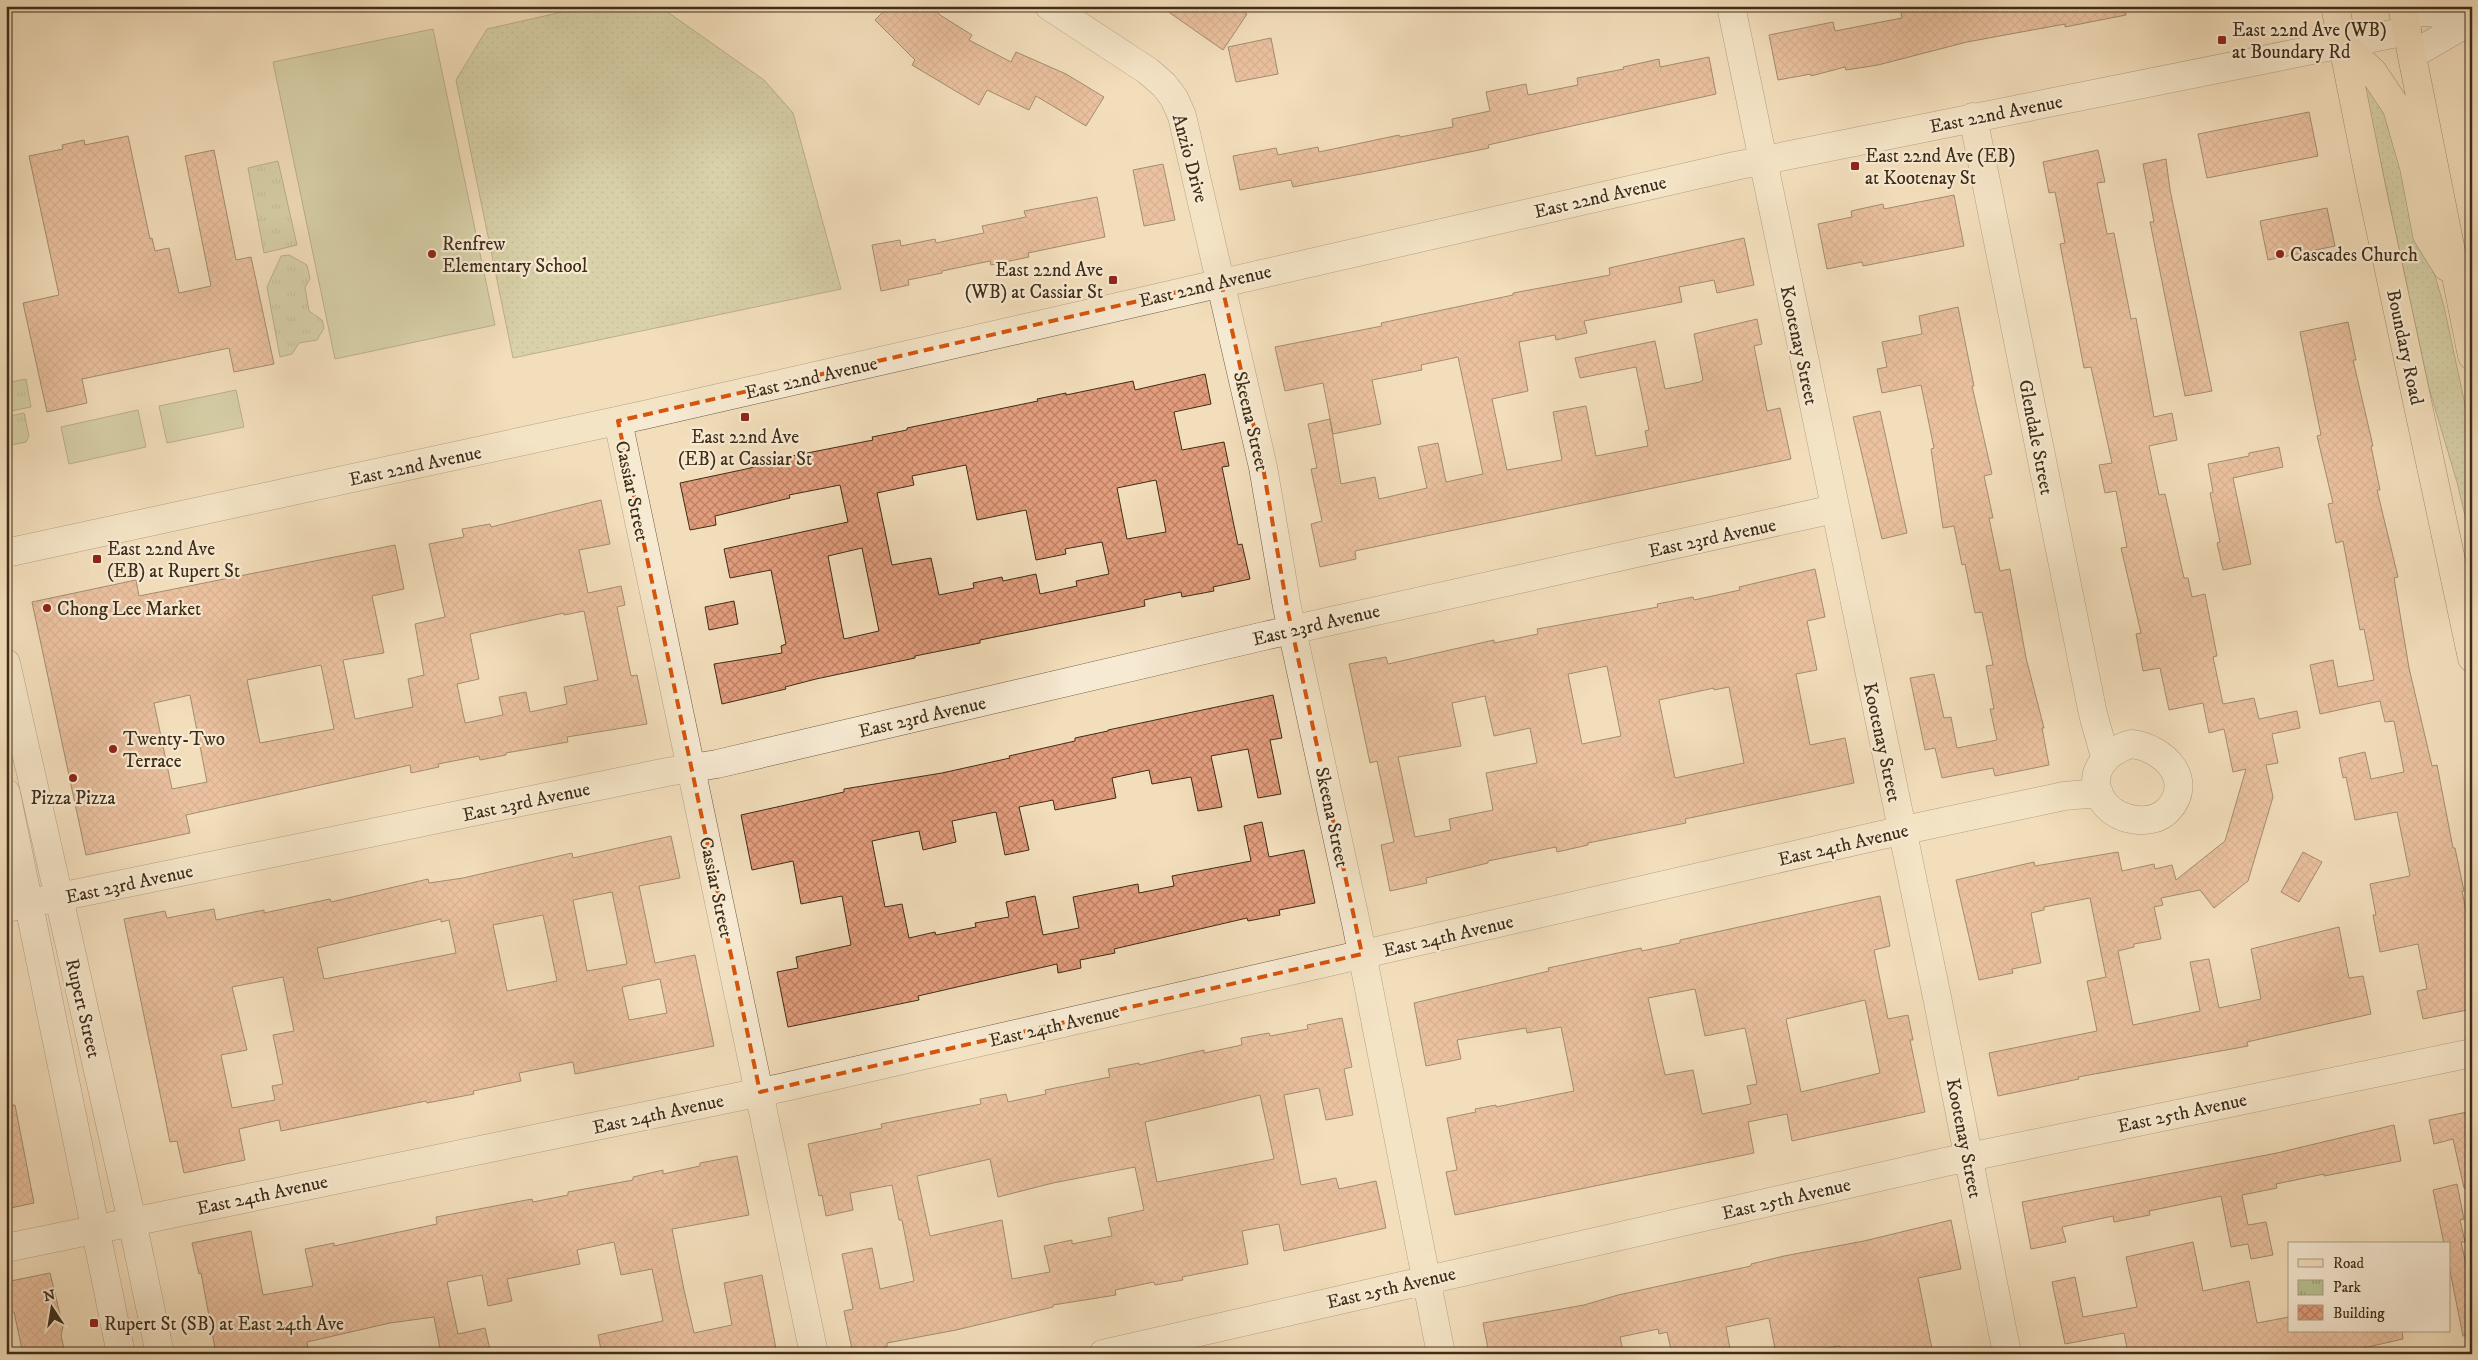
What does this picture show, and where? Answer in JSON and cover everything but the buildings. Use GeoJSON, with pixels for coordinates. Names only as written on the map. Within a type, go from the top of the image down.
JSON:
{"type":"FeatureCollection","features":[{"type":"Feature","properties":{"kind":"main road","name":"Boundary Road"},"geometry":{"type":"LineString","coordinates":[[2335,6],[2370,186],[2467,625],[2472,658]]}},
{"type":"Feature","properties":{"kind":"main road"},"geometry":{"type":"LineString","coordinates":[[2406,26],[2472,356]]}},
{"type":"Feature","properties":{"kind":"main road"},"geometry":{"type":"LineString","coordinates":[[2342,43],[2373,72],[2397,108],[2414,167],[2427,235],[2457,283]]}},
{"type":"Feature","properties":{"kind":"street","name":"Anzio Drive"},"geometry":{"type":"LineString","coordinates":[[1049,6],[1148,71],[1164,85],[1174,98],[1182,116],[1221,282]]}},
{"type":"Feature","properties":{"kind":"street","name":"Kootenay Street"},"geometry":{"type":"LineString","coordinates":[[1730,6],[1969,1157],[2007,1354]]}},
{"type":"Feature","properties":{"kind":"street"},"geometry":{"type":"LineString","coordinates":[[2406,26],[2429,12],[2471,20]]}},
{"type":"Feature","properties":{"kind":"street"},"geometry":{"type":"LineString","coordinates":[[2406,26],[2471,20]]}},
{"type":"Feature","properties":{"kind":"street","name":"East 22nd Avenue"},"geometry":{"type":"LineString","coordinates":[[6,554],[618,421],[1761,160],[2342,43],[2406,26]]}},
{"type":"Feature","properties":{"kind":"street","name":"Glendale Street"},"geometry":{"type":"LineString","coordinates":[[1973,117],[2093,714],[2105,757]]}},
{"type":"Feature","properties":{"kind":"street","name":"Skeena Street"},"geometry":{"type":"LineString","coordinates":[[1221,282],[1263,467],[1292,630],[1362,954],[1441,1354]]}},
{"type":"Feature","properties":{"kind":"street","name":"Cassiar Street"},"geometry":{"type":"LineString","coordinates":[[618,421],[814,1354]]}},
{"type":"Feature","properties":{"kind":"street","name":"East 23rd Avenue"},"geometry":{"type":"LineString","coordinates":[[18,906],[692,768],[1292,630],[1834,509]]}},
{"type":"Feature","properties":{"kind":"street","name":"Rupert Street"},"geometry":{"type":"LineString","coordinates":[[6,663],[132,1221],[160,1354]]}},
{"type":"Feature","properties":{"kind":"street"},"geometry":{"type":"LineString","coordinates":[[2131,744],[2141,745],[2167,759],[2175,770],[2178,784],[2176,798],[2168,811],[2156,818],[2142,821],[2128,818],[2106,806],[2099,793],[2096,780],[2099,768],[2105,757],[2117,748],[2131,744]]}},
{"type":"Feature","properties":{"kind":"street","name":"Rupert Street"},"geometry":{"type":"LineString","coordinates":[[6,793],[18,906],[96,1228],[121,1354]]}},
{"type":"Feature","properties":{"kind":"street","name":"East 24th Avenue"},"geometry":{"type":"LineString","coordinates":[[6,1248],[760,1092],[1902,831],[2064,796],[2099,793]]}},
{"type":"Feature","properties":{"kind":"street","name":"East 25th Avenue"},"geometry":{"type":"LineString","coordinates":[[1103,1354],[1969,1157],[2472,1053]]}},
{"type":"Feature","properties":{"kind":"highlighted area"},"geometry":{"type":"Polygon","coordinates":[[[1221,282],[1263,467],[1287,607],[1362,954],[760,1092],[618,421],[1221,282]]]}},
{"type":"Feature","properties":{"kind":"green space"},"geometry":{"type":"Polygon","coordinates":[[[589,6],[659,6],[764,80],[793,113],[841,289],[513,358],[456,80],[487,29],[589,6]]]}},
{"type":"Feature","properties":{"kind":"green space"},"geometry":{"type":"Polygon","coordinates":[[[433,29],[495,325],[335,359],[273,62],[433,29]]]}},
{"type":"Feature","properties":{"kind":"green space"},"geometry":{"type":"Polygon","coordinates":[[[2364,84],[2387,108],[2444,307],[2472,437],[2472,545],[2457,482],[2429,388],[2364,84]]]}},
{"type":"Feature","properties":{"kind":"green space"},"geometry":{"type":"Polygon","coordinates":[[[278,161],[297,245],[264,253],[248,168],[278,161]]]}},
{"type":"Feature","properties":{"kind":"green space"},"geometry":{"type":"Polygon","coordinates":[[[289,255],[307,265],[310,279],[305,287],[309,311],[322,320],[324,328],[317,340],[299,343],[292,354],[280,357],[267,287],[281,256],[289,255]]]}},
{"type":"Feature","properties":{"kind":"green space"},"geometry":{"type":"Polygon","coordinates":[[[26,379],[31,407],[6,412],[6,383],[26,379]]]}},
{"type":"Feature","properties":{"kind":"green space"},"geometry":{"type":"Polygon","coordinates":[[[236,390],[244,427],[167,443],[159,406],[236,390]]]}},
{"type":"Feature","properties":{"kind":"green space"},"geometry":{"type":"Polygon","coordinates":[[[138,410],[146,447],[69,464],[61,427],[138,410]]]}},
{"type":"Feature","properties":{"kind":"green space"},"geometry":{"type":"Polygon","coordinates":[[[24,413],[29,436],[26,442],[6,446],[6,417],[24,413]]]}},
{"type":"Feature","properties":{"kind":"place","name":"East 22nd Ave (WB) at Boundary Rd"},"geometry":{"type":"Point","coordinates":[2222,40]}},
{"type":"Feature","properties":{"kind":"place","name":"East 22nd Ave (EB) at Kootenay St"},"geometry":{"type":"Point","coordinates":[1855,166]}},
{"type":"Feature","properties":{"kind":"place","name":"Renfrew Elementary School"},"geometry":{"type":"Point","coordinates":[432,254]}},
{"type":"Feature","properties":{"kind":"place","name":"Cascades Church"},"geometry":{"type":"Point","coordinates":[2280,254]}},
{"type":"Feature","properties":{"kind":"place","name":"East 22nd Ave (WB) at Cassiar St"},"geometry":{"type":"Point","coordinates":[1113,280]}},
{"type":"Feature","properties":{"kind":"place","name":"East 22nd Ave (EB) at Cassiar St"},"geometry":{"type":"Point","coordinates":[745,417]}},
{"type":"Feature","properties":{"kind":"place","name":"East 22nd Ave (EB) at Rupert St"},"geometry":{"type":"Point","coordinates":[97,559]}},
{"type":"Feature","properties":{"kind":"place","name":"Chong Lee Market"},"geometry":{"type":"Point","coordinates":[47,608]}},
{"type":"Feature","properties":{"kind":"place","name":"Twenty-Two Terrace"},"geometry":{"type":"Point","coordinates":[113,749]}},
{"type":"Feature","properties":{"kind":"place","name":"Pizza Pizza"},"geometry":{"type":"Point","coordinates":[73,778]}},
{"type":"Feature","properties":{"kind":"place","name":"Rupert St (SB) at East 24th Ave"},"geometry":{"type":"Point","coordinates":[94,1323]}}]}
